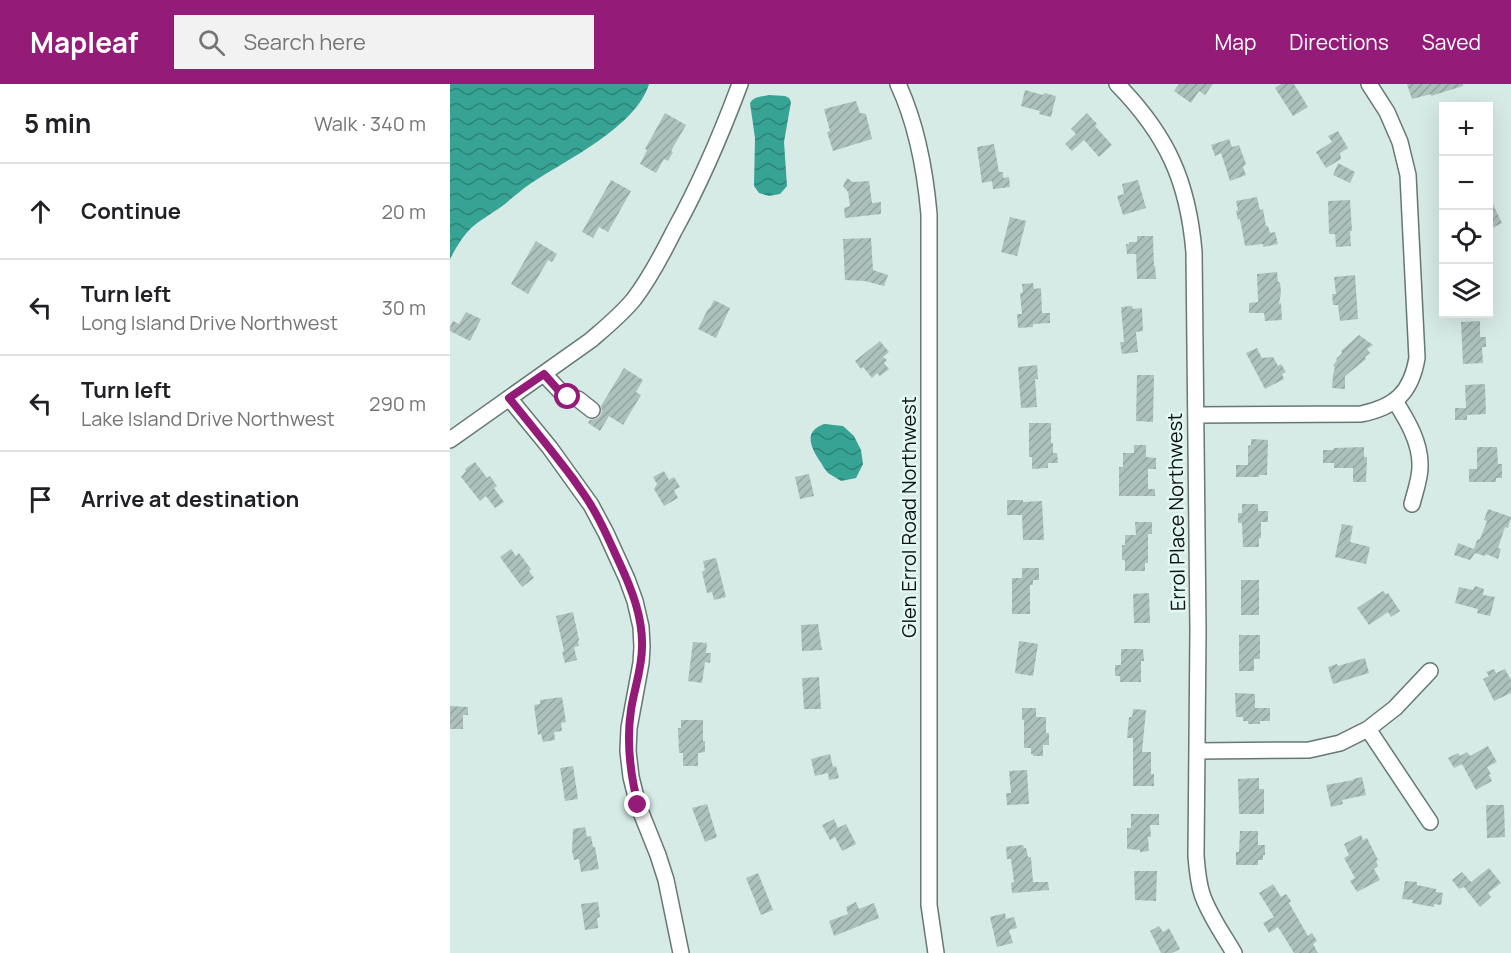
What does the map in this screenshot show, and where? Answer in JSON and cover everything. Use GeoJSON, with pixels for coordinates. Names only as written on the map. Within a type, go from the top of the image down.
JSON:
{"type":"FeatureCollection","features":[{"type":"Feature","properties":{"kind":"street"},"geometry":{"type":"LineString","coordinates":[[450,440],[608,326],[633,300],[652,273],[692,198],[740,84]]}},
{"type":"Feature","properties":{"kind":"street","name":"Glen Errol Road Northwest"},"geometry":{"type":"LineString","coordinates":[[898,84],[913,123],[921,154],[929,214],[929,905],[936,953]]}},
{"type":"Feature","properties":{"kind":"street","name":"Errol Place Northwest"},"geometry":{"type":"LineString","coordinates":[[1117,84],[1136,104],[1158,134],[1175,167],[1187,203],[1192,228],[1198,630],[1196,856],[1198,879],[1208,909],[1234,953]]}},
{"type":"Feature","properties":{"kind":"street"},"geometry":{"type":"LineString","coordinates":[[1196,415],[1361,414],[1379,411],[1395,401],[1410,382],[1417,358],[1409,185],[1400,142],[1387,112],[1368,84]]}},
{"type":"Feature","properties":{"kind":"street"},"geometry":{"type":"LineString","coordinates":[[544,374],[560,392],[578,399],[592,410]]}},
{"type":"Feature","properties":{"kind":"street"},"geometry":{"type":"LineString","coordinates":[[509,398],[550,447],[591,505],[615,552],[635,601],[641,627],[642,647],[628,728],[631,777],[638,805],[666,880],[681,953]]}},
{"type":"Feature","properties":{"kind":"street"},"geometry":{"type":"LineString","coordinates":[[1395,401],[1416,443],[1420,466],[1412,504]]}},
{"type":"Feature","properties":{"kind":"street"},"geometry":{"type":"LineString","coordinates":[[1197,751],[1309,750],[1340,743],[1368,729],[1395,708],[1430,671]]}},
{"type":"Feature","properties":{"kind":"street"},"geometry":{"type":"LineString","coordinates":[[1368,729],[1430,822]]}},
{"type":"Feature","properties":{"kind":"water"},"geometry":{"type":"Polygon","coordinates":[[[450,84],[649,84],[642,100],[615,128],[530,184],[474,225],[450,259],[450,84]]]}},
{"type":"Feature","properties":{"kind":"water"},"geometry":{"type":"Polygon","coordinates":[[[769,95],[785,96],[791,102],[784,142],[787,186],[780,194],[769,196],[759,193],[754,186],[755,138],[750,103],[756,98],[769,95]]]}},
{"type":"Feature","properties":{"kind":"water"},"geometry":{"type":"Polygon","coordinates":[[[824,424],[843,426],[854,436],[861,450],[863,464],[856,478],[841,481],[828,473],[816,455],[811,444],[811,435],[824,424]]]}},
{"type":"Feature","properties":{"kind":"building"},"geometry":{"type":"Polygon","coordinates":[[[1179,84],[1213,84],[1205,95],[1199,91],[1191,103],[1174,91],[1179,84]]]}},
{"type":"Feature","properties":{"kind":"building"},"geometry":{"type":"Polygon","coordinates":[[[1281,84],[1294,84],[1308,107],[1293,116],[1275,88],[1281,84]]]}},
{"type":"Feature","properties":{"kind":"building"},"geometry":{"type":"Polygon","coordinates":[[[1407,84],[1463,84],[1463,86],[1412,99],[1407,84]]]}},
{"type":"Feature","properties":{"kind":"building"},"geometry":{"type":"Polygon","coordinates":[[[1025,90],[1056,96],[1051,117],[1039,114],[1040,111],[1021,106],[1025,90]]]}},
{"type":"Feature","properties":{"kind":"building"},"geometry":{"type":"Polygon","coordinates":[[[856,101],[860,113],[866,114],[872,139],[833,151],[827,132],[830,131],[824,109],[856,101]]]}},
{"type":"Feature","properties":{"kind":"building"},"geometry":{"type":"Polygon","coordinates":[[[665,113],[686,125],[668,161],[664,159],[656,173],[640,164],[647,150],[645,149],[665,113]]]}},
{"type":"Feature","properties":{"kind":"building"},"geometry":{"type":"Polygon","coordinates":[[[1087,113],[1112,145],[1099,157],[1084,140],[1072,151],[1065,144],[1076,134],[1071,129],[1087,113]]]}},
{"type":"Feature","properties":{"kind":"building"},"geometry":{"type":"Polygon","coordinates":[[[1338,131],[1348,148],[1340,153],[1341,159],[1326,168],[1316,152],[1332,142],[1328,136],[1338,131]]]}},
{"type":"Feature","properties":{"kind":"building"},"geometry":{"type":"Polygon","coordinates":[[[1229,139],[1232,147],[1239,145],[1246,164],[1243,167],[1246,175],[1230,181],[1221,153],[1215,156],[1211,145],[1229,139]]]}},
{"type":"Feature","properties":{"kind":"building"},"geometry":{"type":"Polygon","coordinates":[[[994,144],[999,172],[1003,172],[1003,178],[1009,177],[1010,187],[993,189],[992,181],[982,183],[977,147],[994,144]]]}},
{"type":"Feature","properties":{"kind":"building"},"geometry":{"type":"Polygon","coordinates":[[[1338,163],[1355,172],[1350,183],[1333,175],[1338,163]]]}},
{"type":"Feature","properties":{"kind":"building"},"geometry":{"type":"Polygon","coordinates":[[[847,178],[853,182],[869,181],[872,203],[881,202],[881,214],[845,218],[844,208],[850,206],[848,192],[843,186],[847,178]]]}},
{"type":"Feature","properties":{"kind":"building"},"geometry":{"type":"Polygon","coordinates":[[[611,180],[631,191],[608,232],[599,227],[593,238],[582,232],[611,180]]]}},
{"type":"Feature","properties":{"kind":"building"},"geometry":{"type":"Polygon","coordinates":[[[1138,180],[1146,208],[1123,215],[1117,196],[1124,194],[1122,184],[1138,180]]]}},
{"type":"Feature","properties":{"kind":"building"},"geometry":{"type":"Polygon","coordinates":[[[1257,197],[1260,210],[1263,209],[1266,226],[1270,233],[1275,232],[1278,244],[1263,247],[1263,244],[1245,246],[1240,219],[1238,220],[1236,211],[1238,210],[1236,201],[1257,197]]]}},
{"type":"Feature","properties":{"kind":"building"},"geometry":{"type":"Polygon","coordinates":[[[1350,200],[1351,246],[1336,247],[1335,234],[1329,234],[1328,201],[1350,200]]]}},
{"type":"Feature","properties":{"kind":"building"},"geometry":{"type":"Polygon","coordinates":[[[1493,204],[1502,223],[1493,228],[1493,204]]]}},
{"type":"Feature","properties":{"kind":"building"},"geometry":{"type":"Polygon","coordinates":[[[1010,217],[1026,221],[1017,256],[1001,252],[1010,217]]]}},
{"type":"Feature","properties":{"kind":"building"},"geometry":{"type":"Polygon","coordinates":[[[1137,236],[1153,236],[1156,279],[1137,279],[1136,254],[1127,254],[1126,244],[1137,242],[1137,236]]]}},
{"type":"Feature","properties":{"kind":"building"},"geometry":{"type":"Polygon","coordinates":[[[871,238],[873,270],[888,275],[884,286],[865,281],[845,280],[843,239],[871,238]]]}},
{"type":"Feature","properties":{"kind":"building"},"geometry":{"type":"Polygon","coordinates":[[[536,241],[557,254],[552,262],[548,260],[528,294],[511,284],[536,241]]]}},
{"type":"Feature","properties":{"kind":"building"},"geometry":{"type":"Polygon","coordinates":[[[1277,272],[1278,282],[1280,282],[1279,304],[1281,303],[1282,320],[1265,321],[1264,313],[1249,313],[1249,303],[1258,302],[1257,274],[1277,272]]]}},
{"type":"Feature","properties":{"kind":"building"},"geometry":{"type":"Polygon","coordinates":[[[1355,275],[1358,319],[1340,321],[1338,305],[1333,305],[1332,294],[1336,294],[1334,277],[1355,275]]]}},
{"type":"Feature","properties":{"kind":"building"},"geometry":{"type":"Polygon","coordinates":[[[1033,283],[1034,289],[1041,288],[1042,313],[1050,313],[1050,323],[1018,328],[1017,314],[1022,314],[1020,294],[1023,292],[1022,284],[1033,283]]]}},
{"type":"Feature","properties":{"kind":"building"},"geometry":{"type":"Polygon","coordinates":[[[714,300],[730,308],[716,338],[698,329],[714,300]]]}},
{"type":"Feature","properties":{"kind":"building"},"geometry":{"type":"Polygon","coordinates":[[[1132,306],[1133,309],[1142,308],[1143,331],[1136,332],[1138,352],[1122,354],[1120,342],[1124,342],[1121,307],[1132,306]]]}},
{"type":"Feature","properties":{"kind":"building"},"geometry":{"type":"Polygon","coordinates":[[[466,312],[481,319],[470,341],[450,331],[453,321],[459,324],[466,312]]]}},
{"type":"Feature","properties":{"kind":"building"},"geometry":{"type":"Polygon","coordinates":[[[1480,321],[1480,337],[1486,337],[1486,347],[1482,347],[1483,363],[1463,364],[1461,322],[1480,321]]]}},
{"type":"Feature","properties":{"kind":"building"},"geometry":{"type":"Polygon","coordinates":[[[1359,335],[1373,345],[1367,349],[1370,353],[1345,376],[1345,389],[1332,388],[1335,367],[1333,366],[1336,359],[1342,353],[1341,351],[1359,335]]]}},
{"type":"Feature","properties":{"kind":"building"},"geometry":{"type":"Polygon","coordinates":[[[880,341],[889,352],[883,357],[887,360],[884,363],[889,369],[880,376],[877,373],[872,378],[855,361],[880,341]]]}},
{"type":"Feature","properties":{"kind":"building"},"geometry":{"type":"Polygon","coordinates":[[[1257,348],[1262,358],[1273,357],[1278,366],[1281,364],[1286,372],[1282,374],[1284,379],[1265,389],[1246,353],[1257,348]]]}},
{"type":"Feature","properties":{"kind":"building"},"geometry":{"type":"Polygon","coordinates":[[[1037,365],[1038,379],[1035,379],[1037,407],[1021,408],[1018,367],[1037,365]]]}},
{"type":"Feature","properties":{"kind":"building"},"geometry":{"type":"Polygon","coordinates":[[[624,368],[643,380],[636,392],[641,395],[623,425],[609,416],[600,431],[588,423],[600,416],[601,406],[624,368]]]}},
{"type":"Feature","properties":{"kind":"building"},"geometry":{"type":"Polygon","coordinates":[[[1137,375],[1154,375],[1153,422],[1136,421],[1137,375]]]}},
{"type":"Feature","properties":{"kind":"building"},"geometry":{"type":"Polygon","coordinates":[[[1485,384],[1486,414],[1467,415],[1467,420],[1455,420],[1455,408],[1466,408],[1465,385],[1485,384]]]}},
{"type":"Feature","properties":{"kind":"building"},"geometry":{"type":"Polygon","coordinates":[[[1029,423],[1051,423],[1051,443],[1053,443],[1053,453],[1057,453],[1058,463],[1048,463],[1048,468],[1032,469],[1032,457],[1029,457],[1029,423]]]}},
{"type":"Feature","properties":{"kind":"building"},"geometry":{"type":"Polygon","coordinates":[[[1251,439],[1268,440],[1267,475],[1236,477],[1236,465],[1248,465],[1248,446],[1251,445],[1251,439]]]}},
{"type":"Feature","properties":{"kind":"building"},"geometry":{"type":"Polygon","coordinates":[[[1134,445],[1146,445],[1146,457],[1156,458],[1156,469],[1148,469],[1148,489],[1155,489],[1155,496],[1119,496],[1119,467],[1123,467],[1123,453],[1134,453],[1134,445]]]}},
{"type":"Feature","properties":{"kind":"building"},"geometry":{"type":"Polygon","coordinates":[[[1364,447],[1364,457],[1367,457],[1366,482],[1353,482],[1353,468],[1334,468],[1334,463],[1323,463],[1323,450],[1364,447]]]}},
{"type":"Feature","properties":{"kind":"building"},"geometry":{"type":"Polygon","coordinates":[[[1477,447],[1497,447],[1498,464],[1502,464],[1502,478],[1496,478],[1496,482],[1469,482],[1469,469],[1477,469],[1477,447]]]}},
{"type":"Feature","properties":{"kind":"building"},"geometry":{"type":"Polygon","coordinates":[[[475,462],[487,478],[490,476],[497,486],[494,488],[504,502],[495,508],[486,496],[480,501],[461,477],[465,469],[475,462]]]}},
{"type":"Feature","properties":{"kind":"building"},"geometry":{"type":"Polygon","coordinates":[[[664,471],[669,480],[674,477],[680,487],[674,490],[678,498],[664,506],[654,489],[657,484],[653,477],[664,471]]]}},
{"type":"Feature","properties":{"kind":"building"},"geometry":{"type":"Polygon","coordinates":[[[809,474],[814,496],[800,499],[795,477],[809,474]]]}},
{"type":"Feature","properties":{"kind":"building"},"geometry":{"type":"Polygon","coordinates":[[[1007,500],[1042,501],[1044,540],[1023,540],[1022,515],[1007,515],[1007,500]]]}},
{"type":"Feature","properties":{"kind":"building"},"geometry":{"type":"Polygon","coordinates":[[[1242,504],[1258,504],[1258,511],[1268,511],[1268,522],[1261,522],[1259,547],[1243,547],[1242,523],[1238,523],[1238,513],[1242,513],[1242,504]]]}},
{"type":"Feature","properties":{"kind":"building"},"geometry":{"type":"Polygon","coordinates":[[[1488,509],[1511,517],[1498,548],[1501,549],[1498,559],[1486,554],[1485,556],[1475,553],[1470,560],[1454,555],[1458,543],[1474,549],[1487,521],[1484,520],[1488,509]]]}},
{"type":"Feature","properties":{"kind":"building"},"geometry":{"type":"Polygon","coordinates":[[[1135,522],[1152,522],[1152,534],[1148,534],[1148,563],[1145,563],[1145,571],[1125,571],[1122,545],[1125,545],[1125,535],[1136,535],[1135,522]]]}},
{"type":"Feature","properties":{"kind":"building"},"geometry":{"type":"Polygon","coordinates":[[[1342,524],[1353,526],[1350,542],[1370,547],[1366,564],[1335,557],[1342,524]]]}},
{"type":"Feature","properties":{"kind":"building"},"geometry":{"type":"Polygon","coordinates":[[[511,549],[516,556],[519,553],[531,569],[529,571],[534,578],[522,587],[500,557],[511,549]]]}},
{"type":"Feature","properties":{"kind":"building"},"geometry":{"type":"Polygon","coordinates":[[[716,558],[726,597],[714,600],[712,592],[707,593],[702,572],[705,570],[703,561],[716,558]]]}},
{"type":"Feature","properties":{"kind":"building"},"geometry":{"type":"Polygon","coordinates":[[[1022,568],[1039,568],[1039,580],[1033,580],[1033,585],[1030,585],[1030,614],[1012,614],[1012,578],[1022,578],[1022,568]]]}},
{"type":"Feature","properties":{"kind":"building"},"geometry":{"type":"Polygon","coordinates":[[[1241,580],[1259,580],[1259,615],[1241,615],[1241,580]]]}},
{"type":"Feature","properties":{"kind":"building"},"geometry":{"type":"Polygon","coordinates":[[[1475,586],[1484,589],[1483,595],[1495,597],[1490,616],[1477,613],[1478,609],[1455,603],[1459,587],[1473,590],[1475,586]]]}},
{"type":"Feature","properties":{"kind":"building"},"geometry":{"type":"Polygon","coordinates":[[[1383,591],[1388,593],[1400,611],[1391,617],[1388,612],[1369,625],[1357,608],[1383,591]]]}},
{"type":"Feature","properties":{"kind":"building"},"geometry":{"type":"Polygon","coordinates":[[[1149,593],[1150,623],[1134,623],[1133,594],[1149,593]]]}},
{"type":"Feature","properties":{"kind":"building"},"geometry":{"type":"Polygon","coordinates":[[[573,612],[579,640],[579,646],[574,647],[577,660],[565,663],[556,616],[573,612]]]}},
{"type":"Feature","properties":{"kind":"building"},"geometry":{"type":"Polygon","coordinates":[[[818,624],[822,650],[802,651],[801,625],[818,624]]]}},
{"type":"Feature","properties":{"kind":"building"},"geometry":{"type":"Polygon","coordinates":[[[1239,635],[1260,635],[1260,659],[1254,659],[1254,671],[1239,671],[1239,635]]]}},
{"type":"Feature","properties":{"kind":"building"},"geometry":{"type":"Polygon","coordinates":[[[1019,641],[1038,644],[1033,676],[1015,673],[1019,641]]]}},
{"type":"Feature","properties":{"kind":"building"},"geometry":{"type":"Polygon","coordinates":[[[693,642],[707,643],[706,653],[711,653],[710,663],[705,662],[702,683],[688,681],[693,642]]]}},
{"type":"Feature","properties":{"kind":"building"},"geometry":{"type":"Polygon","coordinates":[[[1121,649],[1143,649],[1141,682],[1120,682],[1120,676],[1115,676],[1115,665],[1121,665],[1121,649]]]}},
{"type":"Feature","properties":{"kind":"building"},"geometry":{"type":"Polygon","coordinates":[[[1365,658],[1369,673],[1333,684],[1328,667],[1365,658]]]}},
{"type":"Feature","properties":{"kind":"building"},"geometry":{"type":"Polygon","coordinates":[[[1494,669],[1496,673],[1505,669],[1511,680],[1511,693],[1494,701],[1483,679],[1489,676],[1486,672],[1494,669]]]}},
{"type":"Feature","properties":{"kind":"building"},"geometry":{"type":"Polygon","coordinates":[[[819,677],[821,709],[804,709],[802,678],[819,677]]]}},
{"type":"Feature","properties":{"kind":"building"},"geometry":{"type":"Polygon","coordinates":[[[1235,693],[1255,694],[1255,708],[1270,708],[1270,721],[1248,724],[1248,721],[1243,721],[1243,717],[1236,717],[1235,693]]]}},
{"type":"Feature","properties":{"kind":"building"},"geometry":{"type":"Polygon","coordinates":[[[562,697],[566,722],[561,723],[562,731],[554,732],[555,740],[543,742],[541,734],[538,735],[534,705],[540,704],[540,700],[562,697]]]}},
{"type":"Feature","properties":{"kind":"building"},"geometry":{"type":"Polygon","coordinates":[[[450,706],[468,707],[468,715],[463,715],[463,729],[450,729],[450,706]]]}},
{"type":"Feature","properties":{"kind":"building"},"geometry":{"type":"Polygon","coordinates":[[[1022,708],[1036,708],[1036,717],[1046,717],[1049,745],[1043,745],[1043,756],[1033,756],[1031,748],[1024,748],[1022,708]]]}},
{"type":"Feature","properties":{"kind":"building"},"geometry":{"type":"Polygon","coordinates":[[[1133,709],[1146,710],[1142,752],[1151,752],[1151,774],[1154,774],[1154,786],[1133,786],[1133,738],[1127,738],[1129,717],[1132,717],[1133,709]]]}},
{"type":"Feature","properties":{"kind":"building"},"geometry":{"type":"Polygon","coordinates":[[[681,720],[703,720],[705,752],[698,753],[698,766],[683,766],[683,753],[679,753],[678,728],[681,728],[681,720]]]}},
{"type":"Feature","properties":{"kind":"building"},"geometry":{"type":"Polygon","coordinates":[[[1488,746],[1497,762],[1487,767],[1492,781],[1476,790],[1462,764],[1454,768],[1448,758],[1467,752],[1470,756],[1488,746]]]}},
{"type":"Feature","properties":{"kind":"building"},"geometry":{"type":"Polygon","coordinates":[[[830,754],[839,778],[829,780],[828,773],[815,776],[811,759],[830,754]]]}},
{"type":"Feature","properties":{"kind":"building"},"geometry":{"type":"Polygon","coordinates":[[[573,766],[578,799],[565,801],[560,768],[573,766]]]}},
{"type":"Feature","properties":{"kind":"building"},"geometry":{"type":"Polygon","coordinates":[[[1027,770],[1029,804],[1007,805],[1006,793],[1011,793],[1009,771],[1027,770]]]}},
{"type":"Feature","properties":{"kind":"building"},"geometry":{"type":"Polygon","coordinates":[[[1362,777],[1366,795],[1342,800],[1343,804],[1331,807],[1326,785],[1362,777]]]}},
{"type":"Feature","properties":{"kind":"building"},"geometry":{"type":"Polygon","coordinates":[[[1259,778],[1259,789],[1264,789],[1264,814],[1239,814],[1238,779],[1259,778]]]}},
{"type":"Feature","properties":{"kind":"building"},"geometry":{"type":"Polygon","coordinates":[[[707,804],[717,837],[705,842],[692,808],[707,804]]]}},
{"type":"Feature","properties":{"kind":"building"},"geometry":{"type":"Polygon","coordinates":[[[1486,805],[1504,805],[1505,837],[1487,838],[1486,805]]]}},
{"type":"Feature","properties":{"kind":"building"},"geometry":{"type":"Polygon","coordinates":[[[1131,814],[1159,814],[1159,825],[1150,825],[1149,851],[1140,852],[1140,850],[1127,849],[1127,828],[1131,828],[1131,814]]]}},
{"type":"Feature","properties":{"kind":"building"},"geometry":{"type":"Polygon","coordinates":[[[834,819],[838,828],[846,824],[856,844],[842,851],[835,837],[830,840],[822,825],[834,819]]]}},
{"type":"Feature","properties":{"kind":"building"},"geometry":{"type":"Polygon","coordinates":[[[585,827],[587,837],[591,836],[593,847],[595,847],[599,869],[581,872],[579,859],[574,860],[572,851],[573,829],[585,827]]]}},
{"type":"Feature","properties":{"kind":"building"},"geometry":{"type":"Polygon","coordinates":[[[1240,831],[1258,831],[1258,845],[1265,845],[1265,855],[1263,855],[1263,860],[1258,860],[1258,865],[1236,865],[1240,831]]]}},
{"type":"Feature","properties":{"kind":"building"},"geometry":{"type":"Polygon","coordinates":[[[1361,835],[1363,840],[1367,838],[1378,860],[1376,861],[1378,866],[1374,869],[1380,880],[1357,892],[1350,881],[1355,878],[1344,858],[1349,855],[1344,844],[1361,835]]]}},
{"type":"Feature","properties":{"kind":"building"},"geometry":{"type":"Polygon","coordinates":[[[1023,845],[1028,857],[1031,857],[1033,882],[1048,882],[1049,890],[1012,893],[1011,883],[1014,882],[1011,859],[1007,859],[1006,847],[1023,845]]]}},
{"type":"Feature","properties":{"kind":"building"},"geometry":{"type":"Polygon","coordinates":[[[1489,868],[1501,883],[1488,893],[1491,897],[1480,907],[1464,887],[1459,889],[1452,880],[1462,872],[1471,882],[1489,868]]]}},
{"type":"Feature","properties":{"kind":"building"},"geometry":{"type":"Polygon","coordinates":[[[1134,871],[1157,871],[1156,901],[1135,900],[1134,871]]]}},
{"type":"Feature","properties":{"kind":"building"},"geometry":{"type":"Polygon","coordinates":[[[758,873],[773,910],[761,915],[746,878],[758,873]]]}},
{"type":"Feature","properties":{"kind":"building"},"geometry":{"type":"Polygon","coordinates":[[[1405,881],[1417,882],[1417,885],[1443,893],[1441,905],[1434,904],[1434,907],[1402,899],[1405,881]]]}},
{"type":"Feature","properties":{"kind":"building"},"geometry":{"type":"Polygon","coordinates":[[[1273,884],[1281,897],[1286,894],[1291,901],[1289,903],[1308,936],[1312,933],[1317,941],[1313,944],[1318,953],[1294,953],[1278,927],[1269,933],[1263,923],[1274,917],[1259,893],[1273,884]]]}},
{"type":"Feature","properties":{"kind":"building"},"geometry":{"type":"Polygon","coordinates":[[[598,902],[600,917],[597,918],[598,928],[585,930],[581,904],[598,902]]]}},
{"type":"Feature","properties":{"kind":"building"},"geometry":{"type":"Polygon","coordinates":[[[856,902],[859,909],[874,903],[879,918],[834,936],[829,921],[848,914],[846,907],[856,902]]]}},
{"type":"Feature","properties":{"kind":"building"},"geometry":{"type":"Polygon","coordinates":[[[1005,913],[1006,919],[1014,917],[1017,928],[1009,930],[1013,943],[997,947],[990,917],[1005,913]]]}},
{"type":"Feature","properties":{"kind":"building"},"geometry":{"type":"Polygon","coordinates":[[[1159,926],[1163,932],[1169,928],[1180,949],[1172,953],[1161,953],[1150,931],[1159,926]]]}},
{"type":"Feature","properties":{"kind":"route"},"geometry":{"type":"LineString","coordinates":[[568,397],[560,392],[544,374],[509,398],[550,447],[591,505],[606,533],[635,601],[641,627],[642,647],[628,728],[628,751],[638,805]]}}]}
